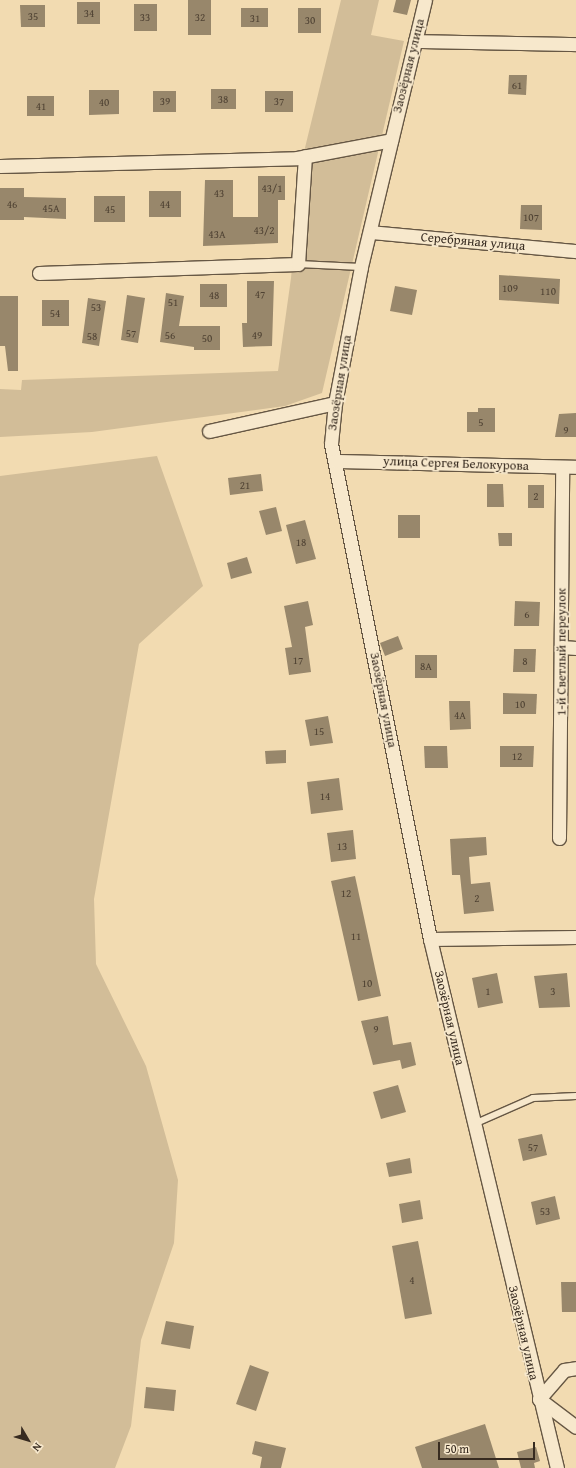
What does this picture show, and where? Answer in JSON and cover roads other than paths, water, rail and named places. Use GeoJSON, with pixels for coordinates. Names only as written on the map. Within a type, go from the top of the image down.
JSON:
{"type":"FeatureCollection","features":[{"type":"Feature","properties":{"kind":"street","name":"Заозёрная улица"},"geometry":{"type":"LineString","coordinates":[[426,0],[361,267],[335,403],[330,444],[335,461],[430,938],[539,1399],[557,1468]]}},
{"type":"Feature","properties":{"kind":"street"},"geometry":{"type":"LineString","coordinates":[[415,41],[576,44]]}},
{"type":"Feature","properties":{"kind":"street"},"geometry":{"type":"LineString","coordinates":[[0,166],[305,156],[391,140]]}},
{"type":"Feature","properties":{"kind":"street"},"geometry":{"type":"LineString","coordinates":[[39,273],[298,264],[305,156]]}},
{"type":"Feature","properties":{"kind":"street","name":"Серебряная улица"},"geometry":{"type":"LineString","coordinates":[[370,232],[576,251]]}},
{"type":"Feature","properties":{"kind":"street"},"geometry":{"type":"LineString","coordinates":[[209,431],[335,403]]}},
{"type":"Feature","properties":{"kind":"street","name":"улица Сергея Белокурова"},"geometry":{"type":"LineString","coordinates":[[335,461],[576,467]]}},
{"type":"Feature","properties":{"kind":"street","name":"1-й Светлый переулок"},"geometry":{"type":"LineString","coordinates":[[559,838],[562,647],[562,467]]}},
{"type":"Feature","properties":{"kind":"street"},"geometry":{"type":"LineString","coordinates":[[562,647],[576,648]]}},
{"type":"Feature","properties":{"kind":"street"},"geometry":{"type":"LineString","coordinates":[[430,938],[576,937]]}},
{"type":"Feature","properties":{"kind":"street"},"geometry":{"type":"LineString","coordinates":[[576,1368],[564,1370],[539,1399],[576,1427]]}},
{"type":"Feature","properties":{"kind":"lane"},"geometry":{"type":"LineString","coordinates":[[298,264],[361,267]]}},
{"type":"Feature","properties":{"kind":"lane"},"geometry":{"type":"LineString","coordinates":[[474,1124],[532,1098],[576,1096]]}}]}
